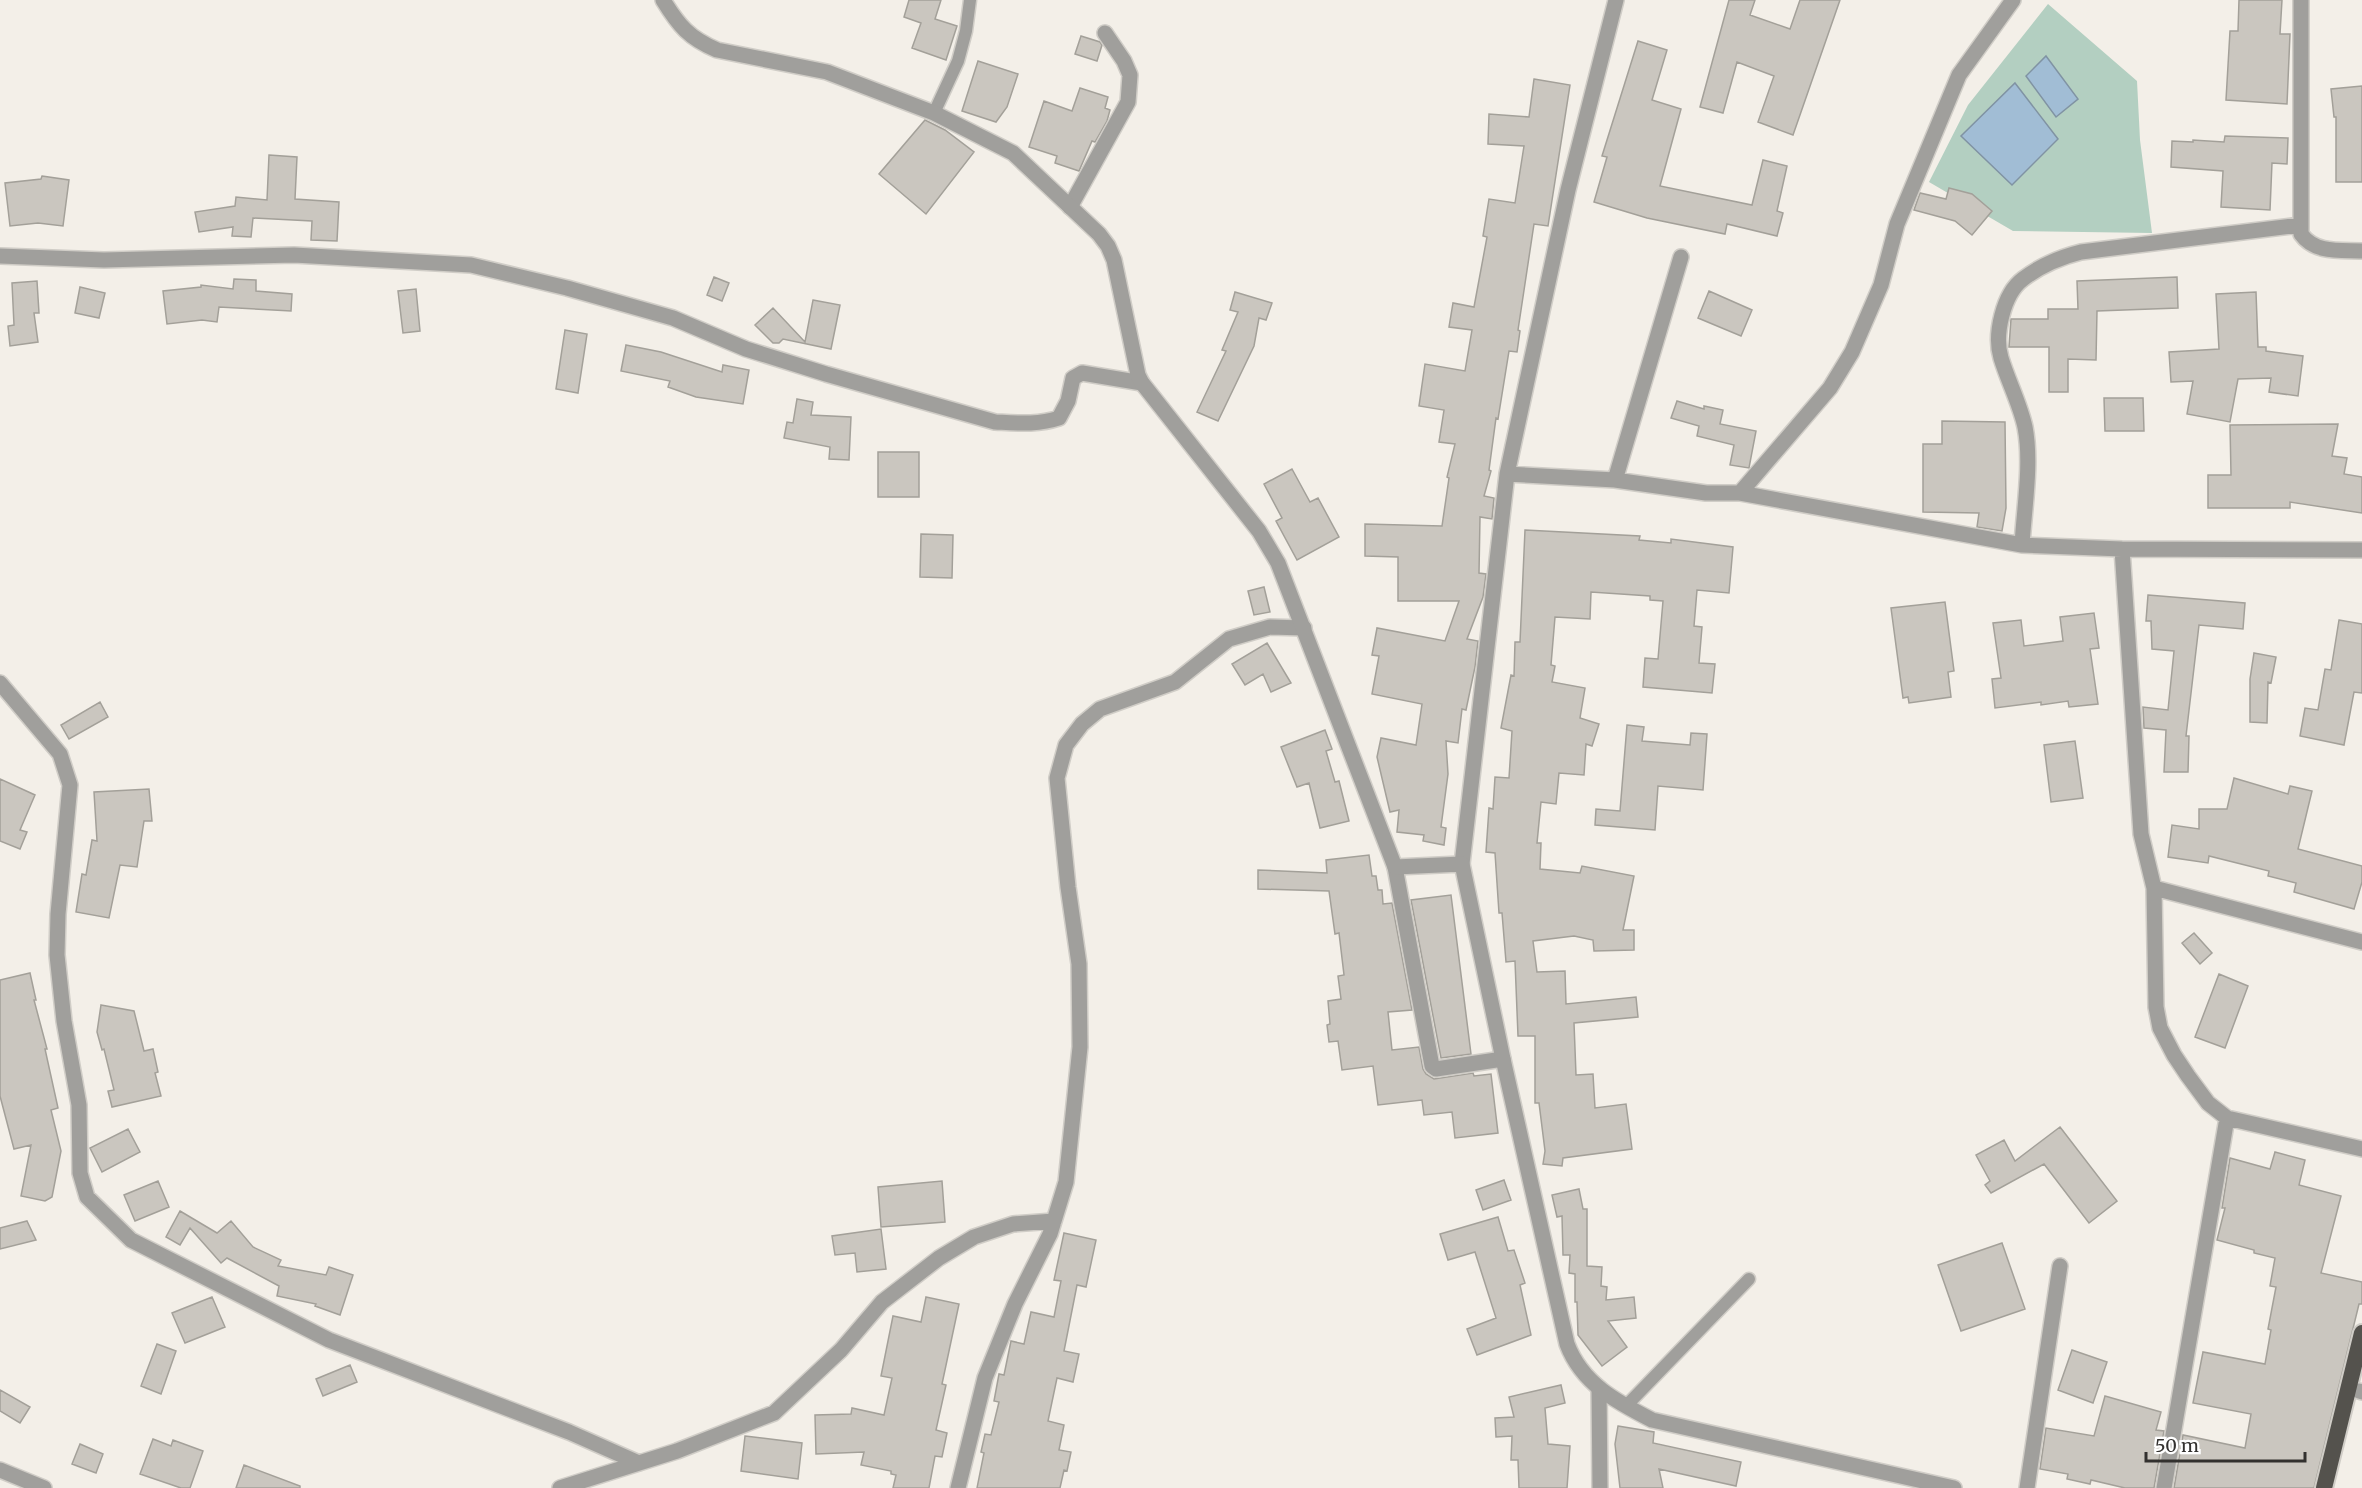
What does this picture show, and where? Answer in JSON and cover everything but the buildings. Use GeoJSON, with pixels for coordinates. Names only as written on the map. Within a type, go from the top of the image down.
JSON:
{"type":"FeatureCollection","features":[{"type":"Feature","properties":{"kind":"highway"},"geometry":{"type":"LineString","coordinates":[[2324,1488],[2362,1333]]}},
{"type":"Feature","properties":{"kind":"highway"},"geometry":{"type":"LineString","coordinates":[[2335,1488],[2361,1387]]}},
{"type":"Feature","properties":{"kind":"street"},"geometry":{"type":"LineString","coordinates":[[663,0],[685,32],[717,50],[827,72],[934,113],[1013,153],[1099,234],[1114,260],[1135,367],[1142,383],[1259,531],[1278,563],[1304,627],[1395,867],[1432,1066],[1436,1069],[1503,1059]]}},
{"type":"Feature","properties":{"kind":"street"},"geometry":{"type":"LineString","coordinates":[[1616,0],[1568,190],[1507,474],[1462,864],[1567,1344],[1573,1359],[1584,1375],[1626,1406],[1652,1420],[1954,1488]]}},
{"type":"Feature","properties":{"kind":"street"},"geometry":{"type":"LineString","coordinates":[[1740,493],[1830,388],[1852,352],[1877,295],[1898,224],[1959,75],[2013,0]]}},
{"type":"Feature","properties":{"kind":"street"},"geometry":{"type":"LineString","coordinates":[[2301,0],[2301,234],[2313,246],[2323,249],[2362,251]]}},
{"type":"Feature","properties":{"kind":"street"},"geometry":{"type":"LineString","coordinates":[[1071,207],[1128,102],[1130,75],[1124,61],[1105,33]]}},
{"type":"Feature","properties":{"kind":"street"},"geometry":{"type":"LineString","coordinates":[[2022,545],[2028,447],[2025,426],[2001,356],[1997,333],[2007,302],[2022,279],[2062,257],[2081,252],[2300,225]]}},
{"type":"Feature","properties":{"kind":"street"},"geometry":{"type":"LineString","coordinates":[[0,256],[104,260],[294,255],[471,265],[567,288],[673,318],[746,349],[995,422],[1022,424],[1046,422],[1059,418],[1068,401],[1073,378],[1082,373],[1142,383]]}},
{"type":"Feature","properties":{"kind":"street"},"geometry":{"type":"LineString","coordinates":[[1615,480],[1681,257]]}},
{"type":"Feature","properties":{"kind":"street"},"geometry":{"type":"LineString","coordinates":[[1507,474],[1615,480],[1706,493],[1740,493],[2022,545],[2122,549],[2362,550]]}},
{"type":"Feature","properties":{"kind":"street"},"geometry":{"type":"LineString","coordinates":[[2122,549],[2141,834],[2154,888],[2156,1007],[2160,1028],[2174,1055],[2208,1103],[2228,1118],[2362,1149]]}},
{"type":"Feature","properties":{"kind":"street"},"geometry":{"type":"LineString","coordinates":[[958,1488],[985,1378],[1015,1304],[1050,1234],[1066,1182],[1080,1047],[1079,964],[1068,887],[1057,778],[1066,745],[1082,724],[1100,709],[1174,682],[1229,639],[1270,627],[1304,627]]}},
{"type":"Feature","properties":{"kind":"street"},"geometry":{"type":"LineString","coordinates":[[0,682],[60,754],[70,785],[58,903],[57,956],[64,1021],[79,1105],[80,1173],[87,1197],[131,1240],[329,1340],[569,1432],[639,1463]]}},
{"type":"Feature","properties":{"kind":"street"},"geometry":{"type":"LineString","coordinates":[[1395,867],[1462,864]]}},
{"type":"Feature","properties":{"kind":"street"},"geometry":{"type":"LineString","coordinates":[[2154,888],[2362,942]]}},
{"type":"Feature","properties":{"kind":"street"},"geometry":{"type":"LineString","coordinates":[[2163,1488],[2228,1118]]}},
{"type":"Feature","properties":{"kind":"street"},"geometry":{"type":"LineString","coordinates":[[560,1488],[712,1438],[774,1413],[841,1350],[882,1302],[939,1258],[974,1237],[1013,1224],[1054,1221]]}},
{"type":"Feature","properties":{"kind":"street"},"geometry":{"type":"LineString","coordinates":[[2027,1488],[2060,1266]]}},
{"type":"Feature","properties":{"kind":"street"},"geometry":{"type":"LineString","coordinates":[[1599,1388],[1600,1488]]}},
{"type":"Feature","properties":{"kind":"street"},"geometry":{"type":"LineString","coordinates":[[0,1470],[44,1488]]}},
{"type":"Feature","properties":{"kind":"lane"},"geometry":{"type":"LineString","coordinates":[[934,113],[958,61],[966,31],[969,0]]}},
{"type":"Feature","properties":{"kind":"lane"},"geometry":{"type":"LineString","coordinates":[[1626,1406],[1749,1279]]}},
{"type":"Feature","properties":{"kind":"green space"},"geometry":{"type":"Polygon","coordinates":[[[2048,4],[2137,81],[2140,140],[2152,233],[2013,231],[1929,182],[1968,105],[2048,4]]]}},
{"type":"Feature","properties":{"kind":"water"},"geometry":{"type":"Polygon","coordinates":[[[2046,56],[2078,99],[2056,117],[2026,76],[2046,56]]]}},
{"type":"Feature","properties":{"kind":"water"},"geometry":{"type":"Polygon","coordinates":[[[2015,83],[2058,139],[2012,185],[1961,136],[2015,83]]]}}]}
